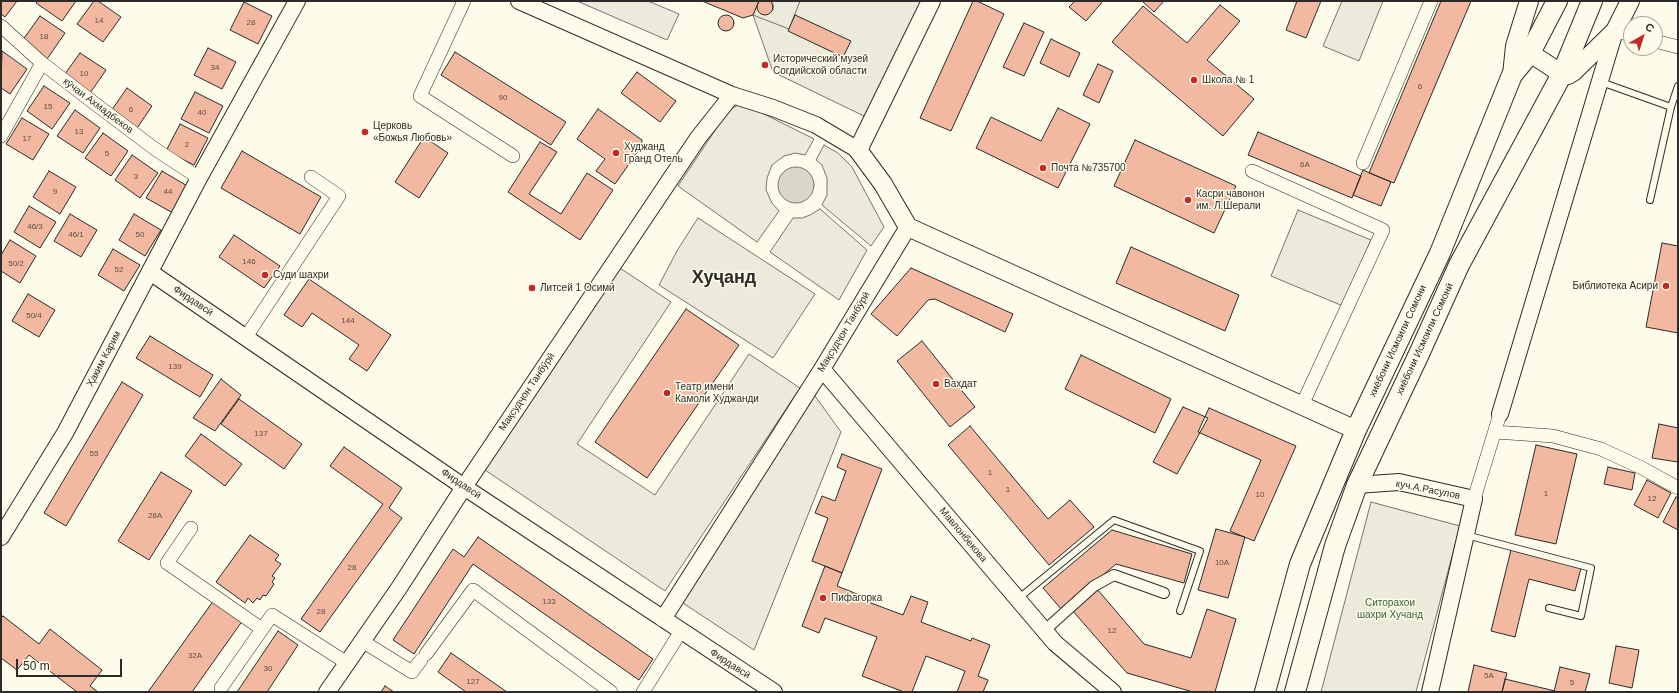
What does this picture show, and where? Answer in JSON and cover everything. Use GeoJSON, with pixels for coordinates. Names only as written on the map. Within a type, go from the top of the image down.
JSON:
{"type":"FeatureCollection","features":[{"type":"Feature","properties":{"kind":"main road"},"geometry":{"type":"LineString","coordinates":[[932,1],[858,150],[883,184],[908,227],[1356,430]]}},
{"type":"Feature","properties":{"kind":"main road"},"geometry":{"type":"LineString","coordinates":[[1512,75],[1515,46],[1529,1]]}},
{"type":"Feature","properties":{"kind":"main road","name":"хиёбони Исмоили Сомони"},"geometry":{"type":"LineString","coordinates":[[1265,692],[1300,564],[1356,430],[1440,253],[1512,75],[1530,53],[1557,1]]}},
{"type":"Feature","properties":{"kind":"main road","name":"хиёбони Исмоили Сомонӣ"},"geometry":{"type":"LineString","coordinates":[[1295,692],[1335,546],[1357,485],[1419,354],[1459,264],[1562,74],[1592,1]]}},
{"type":"Feature","properties":{"kind":"main road"},"geometry":{"type":"LineString","coordinates":[[1627,16],[1630,1]]}},
{"type":"Feature","properties":{"kind":"main road"},"geometry":{"type":"LineString","coordinates":[[1530,53],[1562,74],[1568,75],[1623,33]]}},
{"type":"Feature","properties":{"kind":"street","name":"Ҳаким Карим"},"geometry":{"type":"LineString","coordinates":[[1,537],[64,432],[199,178],[297,1]]}},
{"type":"Feature","properties":{"kind":"street"},"geometry":{"type":"LineString","coordinates":[[464,1],[420,96],[513,156]]}},
{"type":"Feature","properties":{"kind":"street"},"geometry":{"type":"LineString","coordinates":[[520,1],[732,95],[773,108],[816,125],[858,150]]}},
{"type":"Feature","properties":{"kind":"street"},"geometry":{"type":"LineString","coordinates":[[1363,163],[1432,1]]}},
{"type":"Feature","properties":{"kind":"street","name":"кӯчаи Ахмадбеков"},"geometry":{"type":"LineString","coordinates":[[1,26],[42,63],[155,149],[199,178]]}},
{"type":"Feature","properties":{"kind":"street"},"geometry":{"type":"LineString","coordinates":[[1430,692],[1474,499],[1600,82],[1623,33]]}},
{"type":"Feature","properties":{"kind":"street"},"geometry":{"type":"LineString","coordinates":[[1663,43],[1678,46]]}},
{"type":"Feature","properties":{"kind":"street"},"geometry":{"type":"LineString","coordinates":[[1,136],[42,63]]}},
{"type":"Feature","properties":{"kind":"street","name":"Мақсудҷон Танбӯрӣ"},"geometry":{"type":"LineString","coordinates":[[327,692],[399,588],[464,487],[698,138],[732,95]]}},
{"type":"Feature","properties":{"kind":"street"},"geometry":{"type":"LineString","coordinates":[[1252,171],[1383,230],[1302,406]]}},
{"type":"Feature","properties":{"kind":"street"},"geometry":{"type":"LineString","coordinates":[[246,337],[339,196],[312,177]]}},
{"type":"Feature","properties":{"kind":"street","name":"Мақсудҷон Танбӯрӣ"},"geometry":{"type":"LineString","coordinates":[[663,619],[822,369],[908,227]]}},
{"type":"Feature","properties":{"kind":"street","name":"Фирдавсӣ"},"geometry":{"type":"LineString","coordinates":[[150,272],[464,487],[774,692]]}},
{"type":"Feature","properties":{"kind":"street","name":"Мавлонбекова"},"geometry":{"type":"LineString","coordinates":[[822,369],[1044,631],[1055,643],[1113,692]]}},
{"type":"Feature","properties":{"kind":"street"},"geometry":{"type":"LineString","coordinates":[[1495,432],[1552,436],[1601,449],[1642,468],[1678,488]]}},
{"type":"Feature","properties":{"kind":"street","name":"куч.А.Расулов"},"geometry":{"type":"LineString","coordinates":[[1357,485],[1399,482],[1474,499]]}},
{"type":"Feature","properties":{"kind":"street"},"geometry":{"type":"LineString","coordinates":[[191,528],[166,563],[262,629]]}},
{"type":"Feature","properties":{"kind":"street"},"geometry":{"type":"LineString","coordinates":[[1044,631],[1094,586],[1114,575],[1164,593]]}},
{"type":"Feature","properties":{"kind":"street"},"geometry":{"type":"LineString","coordinates":[[362,641],[412,672],[473,590],[611,692]]}},
{"type":"Feature","properties":{"kind":"street"},"geometry":{"type":"LineString","coordinates":[[221,688],[272,615],[347,663]]}},
{"type":"Feature","properties":{"kind":"street"},"geometry":{"type":"LineString","coordinates":[[643,692],[681,631]]}},
{"type":"Feature","properties":{"kind":"lane"},"geometry":{"type":"LineString","coordinates":[[1600,82],[1671,107]]}},
{"type":"Feature","properties":{"kind":"lane"},"geometry":{"type":"LineString","coordinates":[[1650,200],[1671,107],[1678,86]]}},
{"type":"Feature","properties":{"kind":"lane"},"geometry":{"type":"LineString","coordinates":[[1018,600],[1114,520],[1200,551],[1180,611]]}},
{"type":"Feature","properties":{"kind":"lane"},"geometry":{"type":"LineString","coordinates":[[1466,535],[1591,568],[1581,616],[1549,608]]}},
{"type":"Feature","properties":{"kind":"green space"},"geometry":{"type":"Polygon","coordinates":[[[759,1],[922,1],[866,117],[773,72],[753,15],[759,1]]]}},
{"type":"Feature","properties":{"kind":"green space"},"geometry":{"type":"Polygon","coordinates":[[[1342,1],[1383,1],[1359,61],[1323,46],[1342,1]]]}},
{"type":"Feature","properties":{"kind":"green space"},"geometry":{"type":"Polygon","coordinates":[[[744,104],[814,139],[805,155],[795,153],[784,156],[772,165],[767,178],[766,190],[772,203],[779,211],[757,242],[678,186],[728,111],[738,105],[744,104]]]}},
{"type":"Feature","properties":{"kind":"green space"},"geometry":{"type":"Polygon","coordinates":[[[824,145],[838,153],[852,167],[884,227],[871,246],[822,205],[827,195],[827,178],[822,165],[816,160],[824,145]]]}},
{"type":"Feature","properties":{"kind":"green space"},"geometry":{"type":"Polygon","coordinates":[[[820,209],[867,250],[839,300],[770,252],[793,218],[802,218],[820,209]]]}},
{"type":"Feature","properties":{"kind":"green space"},"geometry":{"type":"Polygon","coordinates":[[[1298,210],[1371,240],[1343,306],[1271,276],[1298,210]]]}},
{"type":"Feature","properties":{"kind":"green space"},"geometry":{"type":"Polygon","coordinates":[[[617,266],[671,302],[577,444],[655,495],[749,354],[800,388],[665,591],[482,468],[617,266]]]}},
{"type":"Feature","properties":{"kind":"green space"},"geometry":{"type":"Polygon","coordinates":[[[810,389],[841,432],[754,650],[674,597],[810,389]]]}},
{"type":"Feature","properties":{"kind":"green space","name":"Ситорахои шахри Хучанд"},"geometry":{"type":"Polygon","coordinates":[[[1371,502],[1460,526],[1416,692],[1321,692],[1371,502]]]}},
{"type":"Feature","properties":{"kind":"shaded area"},"geometry":{"type":"Polygon","coordinates":[[[577,1],[648,1],[679,14],[667,40],[577,1]]]}},
{"type":"Feature","properties":{"kind":"shaded area"},"geometry":{"type":"Polygon","coordinates":[[[759,1],[758,10],[762,14],[767,14],[773,10],[773,4],[771,1],[800,1],[789,29],[753,15],[759,1]]]}},
{"type":"Feature","properties":{"kind":"shaded area"},"geometry":{"type":"Polygon","coordinates":[[[796,167],[809,172],[814,185],[809,198],[796,203],[783,198],[778,185],[783,172],[796,167]]]}},
{"type":"Feature","properties":{"kind":"shaded area"},"geometry":{"type":"Polygon","coordinates":[[[698,218],[815,294],[773,358],[659,285],[678,249],[698,218]]]}},
{"type":"Feature","properties":{"kind":"building"},"geometry":{"type":"Polygon","coordinates":[[[765,-1],[772,4],[773,7],[768,14],[765,15],[758,10],[757,7],[762,0],[765,-1]]]}},
{"type":"Feature","properties":{"kind":"building"},"geometry":{"type":"Polygon","coordinates":[[[1,1],[17,1],[5,17],[1,14],[1,1]]]}},
{"type":"Feature","properties":{"kind":"building"},"geometry":{"type":"Polygon","coordinates":[[[38,1],[76,1],[62,21],[36,3],[38,1]]]}},
{"type":"Feature","properties":{"kind":"building"},"geometry":{"type":"Polygon","coordinates":[[[94,1],[98,1],[121,17],[103,42],[77,24],[94,1]]]}},
{"type":"Feature","properties":{"kind":"building"},"geometry":{"type":"Polygon","coordinates":[[[702,1],[759,1],[753,15],[743,18],[702,1]]]}},
{"type":"Feature","properties":{"kind":"building"},"geometry":{"type":"Polygon","coordinates":[[[973,1],[977,1],[1004,14],[951,131],[920,118],[973,1]]]}},
{"type":"Feature","properties":{"kind":"building"},"geometry":{"type":"Polygon","coordinates":[[[1075,1],[1103,1],[1086,21],[1069,7],[1075,1]]]}},
{"type":"Feature","properties":{"kind":"building"},"geometry":{"type":"Polygon","coordinates":[[[1142,1],[1164,1],[1154,12],[1142,1]]]}},
{"type":"Feature","properties":{"kind":"building"},"geometry":{"type":"Polygon","coordinates":[[[1297,1],[1321,1],[1306,38],[1286,30],[1297,1]]]}},
{"type":"Feature","properties":{"kind":"building"},"geometry":{"type":"Polygon","coordinates":[[[1441,1],[1471,1],[1394,183],[1369,173],[1441,1]]]}},
{"type":"Feature","properties":{"kind":"building"},"geometry":{"type":"Polygon","coordinates":[[[244,2],[272,16],[258,44],[230,30],[244,2]]]}},
{"type":"Feature","properties":{"kind":"building","name":"Школа № 1"},"geometry":{"type":"Polygon","coordinates":[[[1220,5],[1240,21],[1207,60],[1254,99],[1223,136],[1112,42],[1143,6],[1187,43],[1220,5]]]}},
{"type":"Feature","properties":{"kind":"building"},"geometry":{"type":"Polygon","coordinates":[[[726,15],[732,17],[734,23],[732,29],[726,31],[720,29],[718,23],[720,17],[726,15]]]}},
{"type":"Feature","properties":{"kind":"building"},"geometry":{"type":"Polygon","coordinates":[[[795,15],[851,41],[843,57],[788,31],[795,15]]]}},
{"type":"Feature","properties":{"kind":"building"},"geometry":{"type":"Polygon","coordinates":[[[40,16],[65,33],[47,59],[22,41],[40,16]]]}},
{"type":"Feature","properties":{"kind":"building"},"geometry":{"type":"Polygon","coordinates":[[[1024,23],[1044,32],[1024,76],[1003,67],[1024,23]]]}},
{"type":"Feature","properties":{"kind":"building"},"geometry":{"type":"Polygon","coordinates":[[[1051,39],[1080,53],[1069,77],[1040,63],[1051,39]]]}},
{"type":"Feature","properties":{"kind":"building"},"geometry":{"type":"Polygon","coordinates":[[[208,48],[236,62],[222,89],[194,75],[208,48]]]}},
{"type":"Feature","properties":{"kind":"building"},"geometry":{"type":"Polygon","coordinates":[[[2,51],[27,69],[10,94],[1,88],[2,51]]]}},
{"type":"Feature","properties":{"kind":"building"},"geometry":{"type":"Polygon","coordinates":[[[455,52],[566,122],[551,145],[441,75],[455,52]]]}},
{"type":"Feature","properties":{"kind":"building"},"geometry":{"type":"Polygon","coordinates":[[[80,53],[106,70],[88,96],[62,78],[80,53]]]}},
{"type":"Feature","properties":{"kind":"building"},"geometry":{"type":"Polygon","coordinates":[[[1098,64],[1113,71],[1099,103],[1083,95],[1098,64]]]}},
{"type":"Feature","properties":{"kind":"building"},"geometry":{"type":"Polygon","coordinates":[[[637,72],[676,101],[660,122],[621,93],[637,72]]]}},
{"type":"Feature","properties":{"kind":"building"},"geometry":{"type":"Polygon","coordinates":[[[44,86],[70,103],[52,129],[27,111],[44,86]]]}},
{"type":"Feature","properties":{"kind":"building"},"geometry":{"type":"Polygon","coordinates":[[[127,88],[152,106],[135,131],[109,114],[127,88]]]}},
{"type":"Feature","properties":{"kind":"building"},"geometry":{"type":"Polygon","coordinates":[[[195,92],[223,106],[209,133],[181,119],[195,92]]]}},
{"type":"Feature","properties":{"kind":"building","name":"Почта №735700"},"geometry":{"type":"Polygon","coordinates":[[[1058,108],[1090,124],[1058,188],[976,148],[991,117],[1041,141],[1058,108]]]}},
{"type":"Feature","properties":{"kind":"building","name":"Худжанд Гранд Отель"},"geometry":{"type":"Polygon","coordinates":[[[598,109],[642,140],[641,147],[615,184],[596,171],[605,159],[577,139],[598,109]]]}},
{"type":"Feature","properties":{"kind":"building"},"geometry":{"type":"Polygon","coordinates":[[[75,110],[100,128],[83,153],[57,136],[75,110]]]}},
{"type":"Feature","properties":{"kind":"building"},"geometry":{"type":"Polygon","coordinates":[[[22,118],[49,134],[33,160],[6,144],[22,118]]]}},
{"type":"Feature","properties":{"kind":"building"},"geometry":{"type":"Polygon","coordinates":[[[180,124],[208,138],[194,165],[166,151],[180,124]]]}},
{"type":"Feature","properties":{"kind":"building"},"geometry":{"type":"Polygon","coordinates":[[[1258,132],[1361,176],[1352,198],[1248,155],[1258,132]]]}},
{"type":"Feature","properties":{"kind":"building"},"geometry":{"type":"Polygon","coordinates":[[[103,133],[128,151],[111,176],[85,158],[103,133]]]}},
{"type":"Feature","properties":{"kind":"building"},"geometry":{"type":"Polygon","coordinates":[[[424,137],[448,153],[419,198],[395,182],[424,137]]]}},
{"type":"Feature","properties":{"kind":"building"},"geometry":{"type":"Polygon","coordinates":[[[1135,140],[1236,186],[1214,233],[1114,186],[1135,140]]]}},
{"type":"Feature","properties":{"kind":"building"},"geometry":{"type":"Polygon","coordinates":[[[540,142],[557,152],[529,194],[561,214],[587,173],[613,190],[580,240],[508,192],[540,142]]]}},
{"type":"Feature","properties":{"kind":"building"},"geometry":{"type":"Polygon","coordinates":[[[242,151],[321,197],[300,234],[221,188],[242,151]]]}},
{"type":"Feature","properties":{"kind":"building"},"geometry":{"type":"Polygon","coordinates":[[[132,155],[158,173],[140,198],[115,180],[132,155]]]}},
{"type":"Feature","properties":{"kind":"building"},"geometry":{"type":"Polygon","coordinates":[[[1363,170],[1391,182],[1381,206],[1353,195],[1363,170]]]}},
{"type":"Feature","properties":{"kind":"building"},"geometry":{"type":"Polygon","coordinates":[[[49,171],[76,187],[60,214],[33,197],[49,171]]]}},
{"type":"Feature","properties":{"kind":"building"},"geometry":{"type":"Polygon","coordinates":[[[162,171],[189,187],[173,213],[146,198],[162,171]]]}},
{"type":"Feature","properties":{"kind":"building"},"geometry":{"type":"Polygon","coordinates":[[[29,206],[56,222],[40,248],[14,232],[29,206]]]}},
{"type":"Feature","properties":{"kind":"building"},"geometry":{"type":"Polygon","coordinates":[[[70,214],[97,230],[81,257],[54,241],[70,214]]]}},
{"type":"Feature","properties":{"kind":"building"},"geometry":{"type":"Polygon","coordinates":[[[134,214],[161,230],[145,256],[119,240],[134,214]]]}},
{"type":"Feature","properties":{"kind":"building"},"geometry":{"type":"Polygon","coordinates":[[[234,235],[280,266],[264,288],[219,257],[234,235]]]}},
{"type":"Feature","properties":{"kind":"building"},"geometry":{"type":"Polygon","coordinates":[[[10,240],[36,256],[20,283],[1,271],[1,255],[10,240]]]}},
{"type":"Feature","properties":{"kind":"building","name":"Библиотека Асири"},"geometry":{"type":"Polygon","coordinates":[[[1662,243],[1678,246],[1678,333],[1646,327],[1662,243]]]}},
{"type":"Feature","properties":{"kind":"building"},"geometry":{"type":"Polygon","coordinates":[[[1131,247],[1239,295],[1225,331],[1116,283],[1131,247]]]}},
{"type":"Feature","properties":{"kind":"building"},"geometry":{"type":"Polygon","coordinates":[[[113,249],[140,265],[124,291],[98,275],[113,249]]]}},
{"type":"Feature","properties":{"kind":"building"},"geometry":{"type":"Polygon","coordinates":[[[911,268],[1013,314],[1005,332],[935,299],[928,300],[897,336],[871,314],[911,268]]]}},
{"type":"Feature","properties":{"kind":"building"},"geometry":{"type":"Polygon","coordinates":[[[309,279],[391,335],[367,371],[349,359],[359,345],[312,313],[302,327],[284,315],[309,279]]]}},
{"type":"Feature","properties":{"kind":"building"},"geometry":{"type":"Polygon","coordinates":[[[28,294],[55,310],[39,337],[12,321],[28,294]]]}},
{"type":"Feature","properties":{"kind":"building","name":"Театр имени Камоли Худжанди"},"geometry":{"type":"Polygon","coordinates":[[[686,309],[739,345],[647,478],[595,442],[686,309]]]}},
{"type":"Feature","properties":{"kind":"building"},"geometry":{"type":"Polygon","coordinates":[[[150,336],[213,375],[200,397],[136,358],[150,336]]]}},
{"type":"Feature","properties":{"kind":"building","name":"Вахдат"},"geometry":{"type":"Polygon","coordinates":[[[922,341],[975,407],[950,427],[897,361],[922,341]]]}},
{"type":"Feature","properties":{"kind":"building"},"geometry":{"type":"Polygon","coordinates":[[[1081,355],[1171,399],[1155,433],[1065,389],[1081,355]]]}},
{"type":"Feature","properties":{"kind":"building"},"geometry":{"type":"Polygon","coordinates":[[[221,379],[241,395],[215,431],[193,418],[221,379]]]}},
{"type":"Feature","properties":{"kind":"building"},"geometry":{"type":"Polygon","coordinates":[[[122,382],[143,395],[66,526],[44,513],[122,382]]]}},
{"type":"Feature","properties":{"kind":"building"},"geometry":{"type":"Polygon","coordinates":[[[239,399],[302,444],[284,469],[221,424],[239,399]]]}},
{"type":"Feature","properties":{"kind":"building"},"geometry":{"type":"Polygon","coordinates":[[[1183,407],[1208,418],[1177,474],[1153,462],[1183,407]]]}},
{"type":"Feature","properties":{"kind":"building"},"geometry":{"type":"Polygon","coordinates":[[[1209,408],[1296,446],[1254,541],[1230,531],[1261,460],[1198,432],[1209,408]]]}},
{"type":"Feature","properties":{"kind":"building"},"geometry":{"type":"Polygon","coordinates":[[[1659,424],[1678,428],[1678,462],[1652,458],[1659,424]]]}},
{"type":"Feature","properties":{"kind":"building"},"geometry":{"type":"Polygon","coordinates":[[[970,426],[1048,519],[1070,500],[1094,527],[1049,565],[948,445],[970,426]]]}},
{"type":"Feature","properties":{"kind":"building"},"geometry":{"type":"Polygon","coordinates":[[[201,434],[242,464],[225,486],[185,456],[201,434]]]}},
{"type":"Feature","properties":{"kind":"building"},"geometry":{"type":"Polygon","coordinates":[[[1536,445],[1577,454],[1556,544],[1515,535],[1536,445]]]}},
{"type":"Feature","properties":{"kind":"building"},"geometry":{"type":"Polygon","coordinates":[[[344,447],[402,488],[389,508],[402,518],[320,632],[301,619],[383,504],[330,466],[344,447]]]}},
{"type":"Feature","properties":{"kind":"building"},"geometry":{"type":"Polygon","coordinates":[[[842,454],[882,469],[842,573],[812,561],[828,518],[815,513],[822,496],[835,501],[846,471],[837,467],[842,454]]]}},
{"type":"Feature","properties":{"kind":"building"},"geometry":{"type":"Polygon","coordinates":[[[1608,467],[1635,473],[1632,490],[1604,484],[1608,467]]]}},
{"type":"Feature","properties":{"kind":"building"},"geometry":{"type":"Polygon","coordinates":[[[161,472],[192,491],[149,560],[118,541],[161,472]]]}},
{"type":"Feature","properties":{"kind":"building"},"geometry":{"type":"Polygon","coordinates":[[[1647,480],[1671,493],[1658,518],[1634,505],[1647,480]]]}},
{"type":"Feature","properties":{"kind":"building"},"geometry":{"type":"Polygon","coordinates":[[[1676,497],[1678,498],[1678,530],[1663,522],[1676,497]]]}},
{"type":"Feature","properties":{"kind":"building"},"geometry":{"type":"Polygon","coordinates":[[[1216,529],[1245,537],[1228,598],[1198,590],[1216,529]]]}},
{"type":"Feature","properties":{"kind":"building"},"geometry":{"type":"Polygon","coordinates":[[[1112,530],[1192,554],[1184,583],[1116,564],[1062,610],[1043,588],[1112,530]]]}},
{"type":"Feature","properties":{"kind":"building"},"geometry":{"type":"Polygon","coordinates":[[[250,535],[279,555],[275,560],[281,564],[272,576],[275,578],[272,582],[274,584],[266,596],[263,595],[260,600],[257,598],[253,603],[248,598],[245,603],[216,582],[250,535]]]}},
{"type":"Feature","properties":{"kind":"building"},"geometry":{"type":"Polygon","coordinates":[[[478,537],[653,659],[639,680],[473,564],[414,654],[393,640],[453,549],[464,557],[478,537]]]}},
{"type":"Feature","properties":{"kind":"building"},"geometry":{"type":"Polygon","coordinates":[[[1511,550],[1581,568],[1575,591],[1529,579],[1515,637],[1491,631],[1511,550]]]}},
{"type":"Feature","properties":{"kind":"building"},"geometry":{"type":"Polygon","coordinates":[[[825,566],[842,573],[837,586],[857,594],[855,597],[903,615],[911,596],[928,602],[921,622],[971,641],[972,638],[990,645],[978,676],[988,680],[983,692],[957,692],[965,671],[926,656],[912,692],[904,692],[862,676],[877,637],[825,618],[819,633],[802,626],[825,566]]]}},
{"type":"Feature","properties":{"kind":"building"},"geometry":{"type":"Polygon","coordinates":[[[1097,589],[1144,644],[1191,658],[1207,609],[1236,619],[1215,692],[1193,692],[1127,673],[1072,610],[1097,589]]]}},
{"type":"Feature","properties":{"kind":"building"},"geometry":{"type":"Polygon","coordinates":[[[214,600],[243,620],[192,692],[148,692],[214,600]]]}},
{"type":"Feature","properties":{"kind":"building"},"geometry":{"type":"Polygon","coordinates":[[[3,616],[39,644],[50,629],[102,670],[90,686],[98,692],[77,692],[29,655],[17,670],[1,658],[1,618],[3,616]]]}},
{"type":"Feature","properties":{"kind":"building"},"geometry":{"type":"Polygon","coordinates":[[[278,631],[298,645],[267,692],[237,692],[278,631]]]}},
{"type":"Feature","properties":{"kind":"building"},"geometry":{"type":"Polygon","coordinates":[[[1616,646],[1639,650],[1632,688],[1609,683],[1616,646]]]}},
{"type":"Feature","properties":{"kind":"building"},"geometry":{"type":"Polygon","coordinates":[[[451,653],[507,692],[466,692],[438,672],[451,653]]]}},
{"type":"Feature","properties":{"kind":"building"},"geometry":{"type":"Polygon","coordinates":[[[1474,665],[1507,673],[1502,692],[1468,692],[1474,665]]]}},
{"type":"Feature","properties":{"kind":"building"},"geometry":{"type":"Polygon","coordinates":[[[1560,667],[1590,674],[1585,692],[1554,692],[1560,667]]]}},
{"type":"Feature","properties":{"kind":"building"},"geometry":{"type":"Polygon","coordinates":[[[1505,679],[1555,691],[1502,692],[1505,679]]]}},
{"type":"Feature","properties":{"kind":"building"},"geometry":{"type":"Polygon","coordinates":[[[385,686],[394,692],[381,692],[385,686]]]}},
{"type":"Feature","properties":{"kind":"place","name":"Исторический музей Согдийской области"},"geometry":{"type":"Point","coordinates":[765,65]}},
{"type":"Feature","properties":{"kind":"place","name":"Школа № 1"},"geometry":{"type":"Point","coordinates":[1194,80]}},
{"type":"Feature","properties":{"kind":"place","name":"Церковь «Божья Любовь»"},"geometry":{"type":"Point","coordinates":[365,132]}},
{"type":"Feature","properties":{"kind":"place","name":"Худжанд Гранд Отель"},"geometry":{"type":"Point","coordinates":[616,153]}},
{"type":"Feature","properties":{"kind":"place","name":"Почта №735700"},"geometry":{"type":"Point","coordinates":[1043,168]}},
{"type":"Feature","properties":{"kind":"place","name":"Касри чавонон им. Л.Шерали"},"geometry":{"type":"Point","coordinates":[1188,200]}},
{"type":"Feature","properties":{"kind":"place","name":"Суди шахри"},"geometry":{"type":"Point","coordinates":[265,275]}},
{"type":"Feature","properties":{"kind":"place","name":"Библиотека Асири"},"geometry":{"type":"Point","coordinates":[1666,286]}},
{"type":"Feature","properties":{"kind":"place","name":"Литсей 1 Осимӣ"},"geometry":{"type":"Point","coordinates":[532,288]}},
{"type":"Feature","properties":{"kind":"place","name":"Вахдат"},"geometry":{"type":"Point","coordinates":[936,384]}},
{"type":"Feature","properties":{"kind":"place","name":"Театр имени Камоли Худжанди"},"geometry":{"type":"Point","coordinates":[667,393]}},
{"type":"Feature","properties":{"kind":"place","name":"Пифагорка"},"geometry":{"type":"Point","coordinates":[823,598]}},
{"type":"Feature","properties":{"kind":"district","name":"Хуҷанд"},"geometry":{"type":"Point","coordinates":[724,278]}}]}
